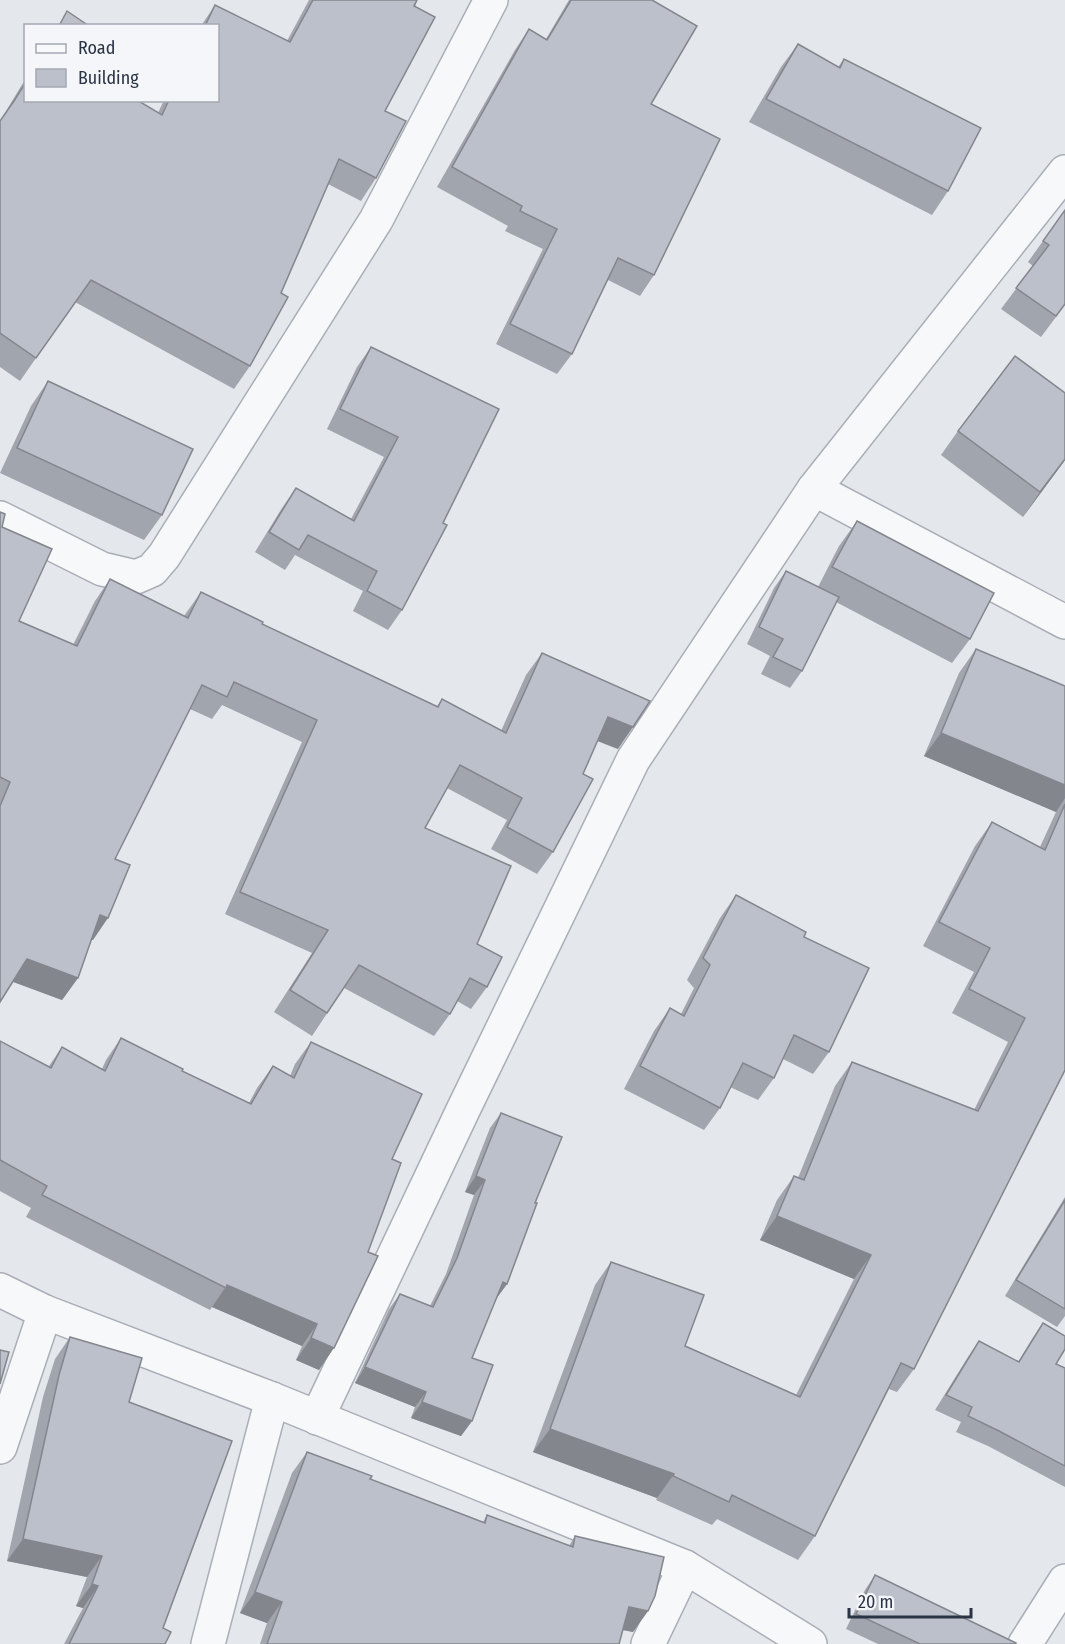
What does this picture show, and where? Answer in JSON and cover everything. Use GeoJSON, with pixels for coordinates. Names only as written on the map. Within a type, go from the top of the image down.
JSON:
{"type":"FeatureCollection","features":[{"type":"Feature","properties":{"kind":"street"},"geometry":{"type":"LineString","coordinates":[[0,518],[102,569],[136,577],[152,570],[164,556],[376,220],[491,0]]}},
{"type":"Feature","properties":{"kind":"street"},"geometry":{"type":"LineString","coordinates":[[317,1418],[633,760],[814,489],[1065,172]]}},
{"type":"Feature","properties":{"kind":"street"},"geometry":{"type":"LineString","coordinates":[[814,489],[1065,622]]}},
{"type":"Feature","properties":{"kind":"street"},"geometry":{"type":"LineString","coordinates":[[0,1290],[45,1312],[272,1399],[685,1567],[810,1644]]}},
{"type":"Feature","properties":{"kind":"street"},"geometry":{"type":"LineString","coordinates":[[0,1446],[45,1312]]}},
{"type":"Feature","properties":{"kind":"street"},"geometry":{"type":"LineString","coordinates":[[208,1644],[272,1399]]}},
{"type":"Feature","properties":{"kind":"street"},"geometry":{"type":"LineString","coordinates":[[648,1644],[685,1567]]}},
{"type":"Feature","properties":{"kind":"street"},"geometry":{"type":"LineString","coordinates":[[1025,1644],[1065,1581]]}},
{"type":"Feature","properties":{"kind":"building"},"geometry":{"type":"Polygon","coordinates":[[[313,0],[417,0],[414,6],[435,17],[385,111],[406,121],[376,178],[339,159],[281,293],[288,297],[250,366],[91,280],[36,358],[0,333],[0,121],[24,85],[24,102],[140,102],[162,115],[168,102],[219,102],[219,24],[206,24],[215,5],[290,42],[313,0]]]}},
{"type":"Feature","properties":{"kind":"building"},"geometry":{"type":"Polygon","coordinates":[[[571,0],[652,0],[697,26],[651,104],[720,139],[654,275],[618,258],[572,354],[510,324],[557,229],[520,211],[522,206],[452,167],[529,29],[547,40],[571,0]]]}},
{"type":"Feature","properties":{"kind":"building"},"geometry":{"type":"Polygon","coordinates":[[[67,11],[86,24],[60,24],[67,11]]]}},
{"type":"Feature","properties":{"kind":"building"},"geometry":{"type":"Polygon","coordinates":[[[798,44],[840,68],[844,59],[981,128],[948,191],[766,99],[798,44]]]}},
{"type":"Feature","properties":{"kind":"building"},"geometry":{"type":"Polygon","coordinates":[[[1065,210],[1065,304],[1056,316],[1016,288],[1049,245],[1043,241],[1065,210]]]}},
{"type":"Feature","properties":{"kind":"building"},"geometry":{"type":"Polygon","coordinates":[[[371,347],[499,409],[443,523],[447,525],[402,610],[367,591],[377,571],[308,535],[299,550],[269,532],[296,488],[354,521],[398,437],[340,409],[371,347]]]}},
{"type":"Feature","properties":{"kind":"building"},"geometry":{"type":"Polygon","coordinates":[[[1015,356],[1065,393],[1065,459],[1040,492],[958,431],[1015,356]]]}},
{"type":"Feature","properties":{"kind":"building"},"geometry":{"type":"Polygon","coordinates":[[[48,381],[193,449],[162,515],[17,448],[48,381]]]}},
{"type":"Feature","properties":{"kind":"building"},"geometry":{"type":"Polygon","coordinates":[[[0,512],[5,514],[2,527],[52,549],[19,621],[77,646],[110,579],[188,618],[201,592],[263,622],[262,624],[438,707],[442,699],[506,733],[542,653],[650,701],[633,727],[608,717],[583,774],[593,779],[553,852],[507,827],[522,798],[460,765],[425,828],[511,866],[477,944],[502,957],[487,987],[470,978],[450,1014],[359,965],[327,1013],[290,990],[328,930],[240,892],[317,720],[234,682],[227,697],[202,685],[115,859],[130,865],[108,918],[100,915],[78,978],[27,959],[0,1002],[0,806],[10,782],[0,777],[0,512]]]}},
{"type":"Feature","properties":{"kind":"building"},"geometry":{"type":"Polygon","coordinates":[[[857,521],[994,593],[970,639],[832,567],[857,521]]]}},
{"type":"Feature","properties":{"kind":"building"},"geometry":{"type":"Polygon","coordinates":[[[786,571],[839,597],[802,671],[773,657],[783,639],[759,627],[786,571]]]}},
{"type":"Feature","properties":{"kind":"building"},"geometry":{"type":"Polygon","coordinates":[[[976,649],[1065,686],[1065,785],[941,733],[976,649]]]}},
{"type":"Feature","properties":{"kind":"building"},"geometry":{"type":"Polygon","coordinates":[[[1065,804],[1065,1070],[914,1369],[901,1363],[815,1536],[732,1495],[729,1502],[673,1476],[674,1474],[550,1429],[611,1262],[704,1295],[685,1346],[800,1397],[871,1255],[777,1216],[794,1176],[804,1180],[852,1062],[978,1111],[1025,1018],[969,989],[990,948],[939,922],[992,822],[1045,850],[1065,804]]]}},
{"type":"Feature","properties":{"kind":"building"},"geometry":{"type":"Polygon","coordinates":[[[736,895],[806,932],[804,937],[869,968],[829,1052],[794,1035],[774,1078],[743,1063],[720,1108],[640,1066],[670,1008],[684,1016],[710,965],[703,958],[736,895]]]}},
{"type":"Feature","properties":{"kind":"building"},"geometry":{"type":"Polygon","coordinates":[[[121,1038],[183,1069],[182,1071],[251,1104],[273,1066],[294,1078],[311,1042],[422,1094],[392,1159],[401,1163],[368,1252],[378,1256],[334,1348],[311,1338],[317,1324],[227,1285],[226,1288],[42,1195],[47,1186],[0,1160],[0,1041],[51,1068],[62,1047],[105,1071],[121,1038]]]}},
{"type":"Feature","properties":{"kind":"building"},"geometry":{"type":"Polygon","coordinates":[[[501,1113],[562,1137],[535,1203],[537,1203],[507,1284],[503,1282],[472,1358],[493,1365],[472,1421],[422,1402],[426,1392],[365,1367],[400,1294],[433,1307],[457,1258],[485,1180],[476,1176],[501,1113]]]}},
{"type":"Feature","properties":{"kind":"building"},"geometry":{"type":"Polygon","coordinates":[[[1065,1200],[1065,1309],[1016,1280],[1065,1200]]]}},
{"type":"Feature","properties":{"kind":"building"},"geometry":{"type":"Polygon","coordinates":[[[1043,1323],[1065,1336],[1065,1349],[1056,1364],[1065,1368],[1065,1466],[968,1416],[972,1407],[946,1395],[979,1341],[1019,1362],[1043,1323]]]}},
{"type":"Feature","properties":{"kind":"building"},"geometry":{"type":"Polygon","coordinates":[[[70,1337],[142,1358],[129,1402],[232,1441],[163,1628],[171,1632],[165,1644],[69,1644],[98,1586],[92,1584],[102,1556],[23,1539],[59,1375],[70,1337]]]}},
{"type":"Feature","properties":{"kind":"building"},"geometry":{"type":"Polygon","coordinates":[[[0,1350],[9,1352],[0,1384],[0,1350]]]}},
{"type":"Feature","properties":{"kind":"building"},"geometry":{"type":"Polygon","coordinates":[[[307,1452],[485,1523],[487,1515],[573,1547],[575,1536],[664,1557],[655,1596],[648,1611],[629,1607],[619,1644],[267,1644],[282,1602],[255,1592],[307,1452]]]}},
{"type":"Feature","properties":{"kind":"building"},"geometry":{"type":"Polygon","coordinates":[[[875,1575],[1016,1643],[920,1644],[856,1614],[875,1575]]]}}]}
